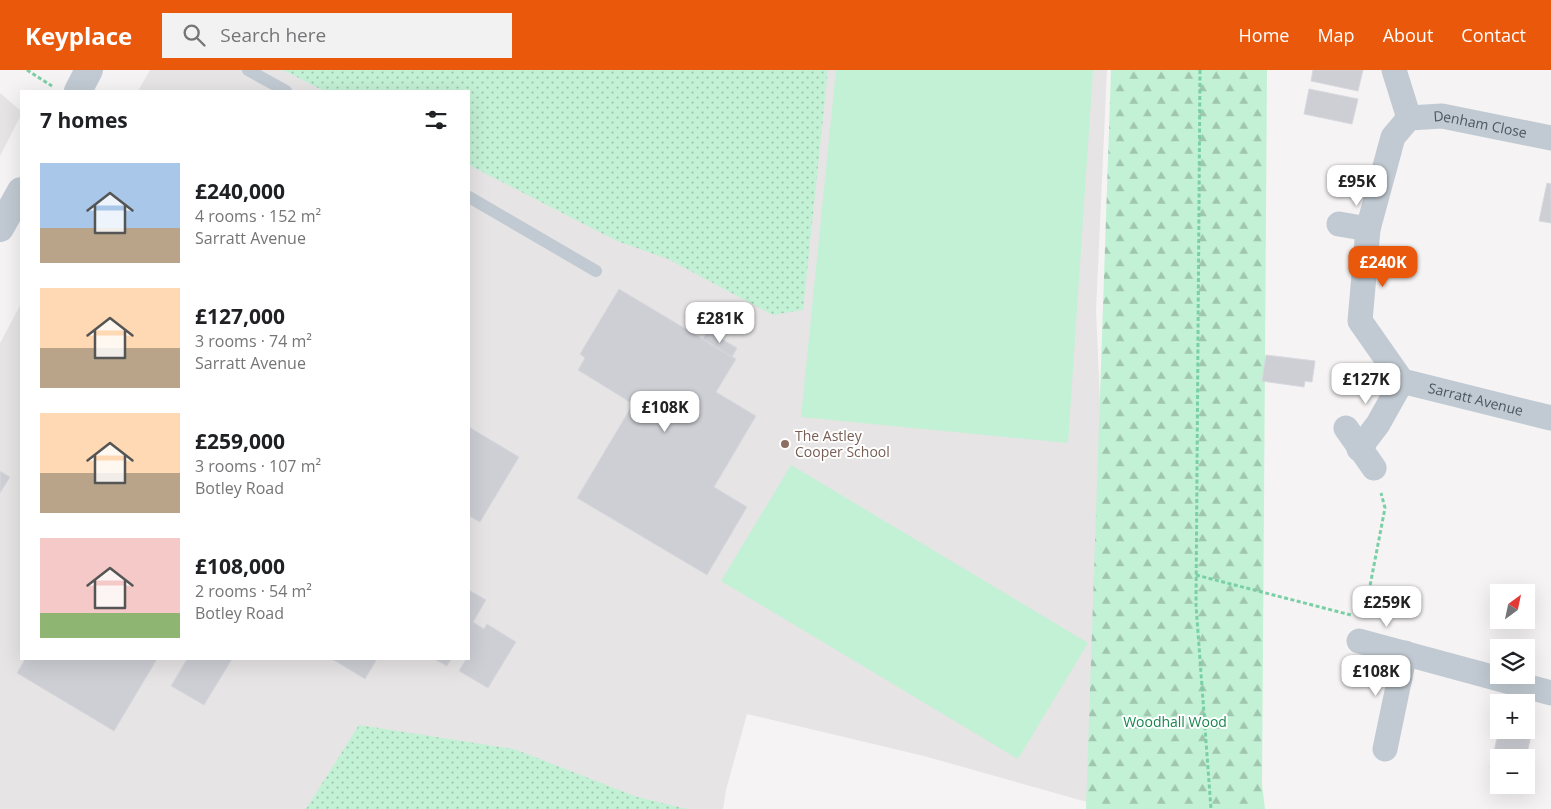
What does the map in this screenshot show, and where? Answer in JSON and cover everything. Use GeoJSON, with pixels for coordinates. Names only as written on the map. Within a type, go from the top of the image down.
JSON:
{"type":"FeatureCollection","features":[{"type":"Feature","properties":{"kind":"street"},"geometry":{"type":"LineString","coordinates":[[79,90],[89,70]]}},
{"type":"Feature","properties":{"kind":"street"},"geometry":{"type":"LineString","coordinates":[[1366,459],[1378,424],[1402,380],[1360,321],[1368,229],[1392,137],[1409,118],[1394,70]]}},
{"type":"Feature","properties":{"kind":"street","name":"Denham Close"},"geometry":{"type":"LineString","coordinates":[[1409,118],[1442,116],[1551,138]]}},
{"type":"Feature","properties":{"kind":"street"},"geometry":{"type":"LineString","coordinates":[[0,228],[20,193]]}},
{"type":"Feature","properties":{"kind":"street"},"geometry":{"type":"LineString","coordinates":[[1339,224],[1368,229]]}},
{"type":"Feature","properties":{"kind":"street","name":"Sarratt Avenue"},"geometry":{"type":"LineString","coordinates":[[1402,380],[1551,418]]}},
{"type":"Feature","properties":{"kind":"street"},"geometry":{"type":"LineString","coordinates":[[1346,428],[1366,459]]}},
{"type":"Feature","properties":{"kind":"street"},"geometry":{"type":"LineString","coordinates":[[1361,630],[1405,653],[1551,693]]}},
{"type":"Feature","properties":{"kind":"street"},"geometry":{"type":"LineString","coordinates":[[1385,749],[1405,653]]}},
{"type":"Feature","properties":{"kind":"lane"},"geometry":{"type":"LineString","coordinates":[[248,70],[284,90]]}},
{"type":"Feature","properties":{"kind":"lane"},"geometry":{"type":"LineString","coordinates":[[470,198],[596,271]]}},
{"type":"Feature","properties":{"kind":"path"},"geometry":{"type":"LineString","coordinates":[[27,70],[57,90]]}},
{"type":"Feature","properties":{"kind":"path"},"geometry":{"type":"LineString","coordinates":[[1200,70],[1196,605],[1211,809]]}},
{"type":"Feature","properties":{"kind":"path"},"geometry":{"type":"LineString","coordinates":[[1196,575],[1361,630],[1385,508],[1366,459]]}},
{"type":"Feature","properties":{"kind":"shaded area","name":"The Astley Cooper School"},"geometry":{"type":"Polygon","coordinates":[[[150,70],[1107,70],[1096,310],[1106,544],[1112,809],[924,756],[747,714],[726,790],[723,809],[0,809],[0,343],[20,306],[20,660],[470,660],[470,90],[139,90],[150,70]]]}},
{"type":"Feature","properties":{"kind":"shaded area"},"geometry":{"type":"Polygon","coordinates":[[[0,93],[20,110],[20,117],[0,156],[0,93]]]}},
{"type":"Feature","properties":{"kind":"green space"},"geometry":{"type":"Polygon","coordinates":[[[283,70],[828,70],[803,310],[773,315],[668,259],[617,241],[470,166],[470,90],[322,90],[283,70]]]}},
{"type":"Feature","properties":{"kind":"green space"},"geometry":{"type":"Polygon","coordinates":[[[836,70],[1093,70],[1068,443],[801,417],[836,70]]]}},
{"type":"Feature","properties":{"kind":"green space","name":"Woodhall Wood"},"geometry":{"type":"Polygon","coordinates":[[[1111,70],[1267,70],[1262,785],[1265,809],[1086,809],[1111,70]]]}},
{"type":"Feature","properties":{"kind":"green space"},"geometry":{"type":"Polygon","coordinates":[[[791,465],[1088,643],[1018,759],[721,581],[791,465]]]}},
{"type":"Feature","properties":{"kind":"green space"},"geometry":{"type":"Polygon","coordinates":[[[359,725],[514,749],[637,797],[687,809],[306,809],[359,725]]]}},
{"type":"Feature","properties":{"kind":"building"},"geometry":{"type":"Polygon","coordinates":[[[1313,70],[1363,70],[1358,91],[1311,81],[1313,70]]]}},
{"type":"Feature","properties":{"kind":"building"},"geometry":{"type":"Polygon","coordinates":[[[1309,89],[1358,99],[1352,124],[1304,114],[1309,89]]]}},
{"type":"Feature","properties":{"kind":"building"},"geometry":{"type":"Polygon","coordinates":[[[1547,183],[1551,184],[1551,223],[1539,221],[1547,183]]]}},
{"type":"Feature","properties":{"kind":"building"},"geometry":{"type":"Polygon","coordinates":[[[619,289],[736,359],[716,392],[756,416],[714,487],[747,507],[707,575],[577,498],[633,404],[578,370],[585,358],[580,354],[619,289]]]}},
{"type":"Feature","properties":{"kind":"building"},"geometry":{"type":"Polygon","coordinates":[[[708,331],[737,348],[732,357],[703,339],[708,331]]]}},
{"type":"Feature","properties":{"kind":"building"},"geometry":{"type":"Polygon","coordinates":[[[1266,355],[1315,361],[1312,382],[1305,381],[1304,387],[1262,381],[1266,355]]]}},
{"type":"Feature","properties":{"kind":"building"},"geometry":{"type":"Polygon","coordinates":[[[470,428],[519,457],[480,522],[470,517],[470,428]]]}},
{"type":"Feature","properties":{"kind":"building"},"geometry":{"type":"Polygon","coordinates":[[[0,471],[10,477],[0,493],[0,471]]]}},
{"type":"Feature","properties":{"kind":"building"},"geometry":{"type":"Polygon","coordinates":[[[470,591],[486,600],[473,622],[484,629],[487,624],[516,642],[488,688],[459,671],[465,660],[470,660],[470,591]]]}},
{"type":"Feature","properties":{"kind":"building"},"geometry":{"type":"Polygon","coordinates":[[[24,660],[156,660],[114,731],[17,673],[24,660]]]}},
{"type":"Feature","properties":{"kind":"building"},"geometry":{"type":"Polygon","coordinates":[[[186,660],[231,660],[204,705],[171,686],[186,660]]]}},
{"type":"Feature","properties":{"kind":"building"},"geometry":{"type":"Polygon","coordinates":[[[334,660],[376,660],[365,679],[334,660]]]}},
{"type":"Feature","properties":{"kind":"building"},"geometry":{"type":"Polygon","coordinates":[[[436,660],[450,660],[447,666],[436,660]]]}},
{"type":"Feature","properties":{"kind":"building"},"geometry":{"type":"Polygon","coordinates":[[[1497,739],[1530,739],[1528,749],[1494,749],[1497,739]]]}},
{"type":"Feature","properties":{"kind":"place","name":"The Astley Cooper School"},"geometry":{"type":"Point","coordinates":[785,444]}}]}
